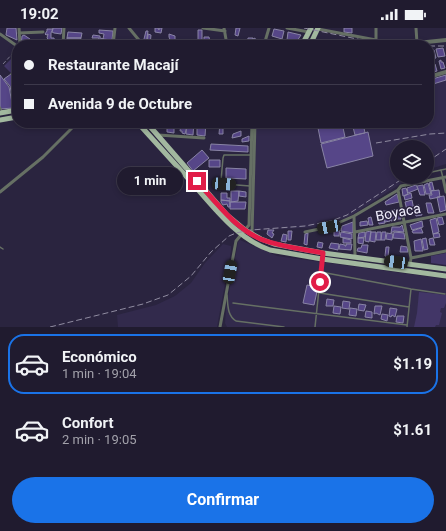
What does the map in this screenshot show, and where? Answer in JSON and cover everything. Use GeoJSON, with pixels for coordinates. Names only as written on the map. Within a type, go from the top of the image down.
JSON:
{"type":"FeatureCollection","features":[{"type":"Feature","properties":{"kind":"main road"},"geometry":{"type":"LineString","coordinates":[[314,40],[318,28]]}},
{"type":"Feature","properties":{"kind":"main road"},"geometry":{"type":"LineString","coordinates":[[305,40],[310,30]]}},
{"type":"Feature","properties":{"kind":"main road"},"geometry":{"type":"LineString","coordinates":[[1,111],[12,110]]}},
{"type":"Feature","properties":{"kind":"main road"},"geometry":{"type":"LineString","coordinates":[[0,120],[12,118]]}},
{"type":"Feature","properties":{"kind":"main road"},"geometry":{"type":"LineString","coordinates":[[142,128],[223,218],[243,232],[252,233],[261,239],[274,244],[323,253],[411,261],[446,269]]}},
{"type":"Feature","properties":{"kind":"main road"},"geometry":{"type":"LineString","coordinates":[[151,128],[243,232],[256,244],[270,250],[322,259],[446,276]]}},
{"type":"Feature","properties":{"kind":"street"},"geometry":{"type":"LineString","coordinates":[[19,28],[20,40]]}},
{"type":"Feature","properties":{"kind":"street"},"geometry":{"type":"LineString","coordinates":[[63,40],[64,28]]}},
{"type":"Feature","properties":{"kind":"street"},"geometry":{"type":"LineString","coordinates":[[114,40],[115,28]]}},
{"type":"Feature","properties":{"kind":"street"},"geometry":{"type":"LineString","coordinates":[[128,28],[139,40]]}},
{"type":"Feature","properties":{"kind":"street"},"geometry":{"type":"LineString","coordinates":[[203,28],[224,29],[226,40]]}},
{"type":"Feature","properties":{"kind":"street"},"geometry":{"type":"LineString","coordinates":[[265,40],[269,28]]}},
{"type":"Feature","properties":{"kind":"street"},"geometry":{"type":"LineString","coordinates":[[287,28],[310,30]]}},
{"type":"Feature","properties":{"kind":"street"},"geometry":{"type":"LineString","coordinates":[[318,28],[376,40],[376,28]]}},
{"type":"Feature","properties":{"kind":"street"},"geometry":{"type":"LineString","coordinates":[[416,28],[417,40]]}},
{"type":"Feature","properties":{"kind":"street"},"geometry":{"type":"LineString","coordinates":[[19,33],[43,32]]}},
{"type":"Feature","properties":{"kind":"street"},"geometry":{"type":"LineString","coordinates":[[0,34],[12,42]]}},
{"type":"Feature","properties":{"kind":"street"},"geometry":{"type":"LineString","coordinates":[[434,41],[446,40]]}},
{"type":"Feature","properties":{"kind":"street"},"geometry":{"type":"LineString","coordinates":[[434,76],[446,72]]}},
{"type":"Feature","properties":{"kind":"street"},"geometry":{"type":"LineString","coordinates":[[0,192],[43,157],[72,128]]}},
{"type":"Feature","properties":{"kind":"street"},"geometry":{"type":"LineString","coordinates":[[221,327],[220,323],[236,241],[249,225],[251,155],[254,128]]}},
{"type":"Feature","properties":{"kind":"street"},"geometry":{"type":"LineString","coordinates":[[252,233],[254,128]]}},
{"type":"Feature","properties":{"kind":"street"},"geometry":{"type":"LineString","coordinates":[[156,134],[204,138]]}},
{"type":"Feature","properties":{"kind":"street"},"geometry":{"type":"LineString","coordinates":[[305,232],[329,227],[354,216],[398,190],[401,186],[445,177],[446,192]]}},
{"type":"Feature","properties":{"kind":"street"},"geometry":{"type":"LineString","coordinates":[[398,190],[411,261],[446,251]]}},
{"type":"Feature","properties":{"kind":"street","name":"Boyaca"},"geometry":{"type":"LineString","coordinates":[[355,232],[446,214]]}},
{"type":"Feature","properties":{"kind":"street"},"geometry":{"type":"LineString","coordinates":[[354,216],[355,256]]}},
{"type":"Feature","properties":{"kind":"lane"},"geometry":{"type":"LineString","coordinates":[[250,186],[224,184],[221,181],[224,156],[251,155]]}},
{"type":"Feature","properties":{"kind":"lane"},"geometry":{"type":"LineString","coordinates":[[434,172],[446,169]]}},
{"type":"Feature","properties":{"kind":"lane"},"geometry":{"type":"LineString","coordinates":[[441,170],[445,177]]}},
{"type":"Feature","properties":{"kind":"lane"},"geometry":{"type":"LineString","coordinates":[[315,327],[318,313],[323,253]]}},
{"type":"Feature","properties":{"kind":"lane"},"geometry":{"type":"LineString","coordinates":[[321,272],[445,294]]}},
{"type":"Feature","properties":{"kind":"lane"},"geometry":{"type":"LineString","coordinates":[[227,287],[228,307],[232,318],[236,321],[284,327]]}},
{"type":"Feature","properties":{"kind":"lane"},"geometry":{"type":"LineString","coordinates":[[233,303],[318,313],[407,326],[412,289]]}},
{"type":"Feature","properties":{"kind":"lane"},"geometry":{"type":"LineString","coordinates":[[320,293],[409,307]]}},
{"type":"Feature","properties":{"kind":"path"},"geometry":{"type":"LineString","coordinates":[[3,64],[12,54]]}},
{"type":"Feature","properties":{"kind":"shaded area"},"geometry":{"type":"Polygon","coordinates":[[[12,58],[11,73],[4,66],[12,58]]]}},
{"type":"Feature","properties":{"kind":"shaded area"},"geometry":{"type":"Polygon","coordinates":[[[446,75],[446,164],[434,168],[434,140],[390,140],[390,184],[400,184],[352,215],[335,222],[316,227],[253,231],[256,128],[434,128],[434,79],[446,75]]]}},
{"type":"Feature","properties":{"kind":"shaded area"},"geometry":{"type":"Polygon","coordinates":[[[240,240],[277,256],[446,279],[446,327],[227,327],[225,323],[226,309],[238,242],[240,240]]]}},
{"type":"Feature","properties":{"kind":"shaded area"},"geometry":{"type":"Polygon","coordinates":[[[223,244],[231,246],[231,251],[217,327],[118,327],[117,315],[156,305],[175,296],[191,283],[205,263],[223,244]]]}},
{"type":"Feature","properties":{"kind":"shaded area"},"geometry":{"type":"Polygon","coordinates":[[[446,253],[446,265],[431,263],[431,256],[446,253]]]}},
{"type":"Feature","properties":{"kind":"shaded area"},"geometry":{"type":"Polygon","coordinates":[[[419,292],[446,295],[446,303],[444,308],[441,308],[440,312],[442,313],[439,325],[436,325],[435,327],[414,327],[419,292]]]}},
{"type":"Feature","properties":{"kind":"building"},"geometry":{"type":"Polygon","coordinates":[[[7,28],[16,28],[17,40],[6,35],[7,28]]]}},
{"type":"Feature","properties":{"kind":"building"},"geometry":{"type":"Polygon","coordinates":[[[53,28],[62,28],[61,34],[52,32],[53,28]]]}},
{"type":"Feature","properties":{"kind":"building"},"geometry":{"type":"Polygon","coordinates":[[[155,28],[158,28],[159,30],[159,28],[162,28],[161,33],[155,32],[155,28]]]}},
{"type":"Feature","properties":{"kind":"building"},"geometry":{"type":"Polygon","coordinates":[[[236,28],[240,28],[238,36],[235,35],[236,28]]]}},
{"type":"Feature","properties":{"kind":"building"},"geometry":{"type":"Polygon","coordinates":[[[344,28],[352,28],[352,33],[344,32],[344,28]]]}},
{"type":"Feature","properties":{"kind":"building"},"geometry":{"type":"Polygon","coordinates":[[[47,29],[53,29],[51,38],[54,38],[54,40],[49,40],[47,38],[48,34],[45,34],[47,29]]]}},
{"type":"Feature","properties":{"kind":"building"},"geometry":{"type":"Polygon","coordinates":[[[274,29],[284,31],[282,39],[272,36],[274,29]]]}},
{"type":"Feature","properties":{"kind":"building"},"geometry":{"type":"Polygon","coordinates":[[[99,30],[113,31],[112,40],[103,39],[104,34],[99,33],[99,30]]]}},
{"type":"Feature","properties":{"kind":"building"},"geometry":{"type":"Polygon","coordinates":[[[198,30],[202,30],[202,40],[198,40],[198,30]]]}},
{"type":"Feature","properties":{"kind":"building"},"geometry":{"type":"Polygon","coordinates":[[[146,31],[148,31],[147,40],[144,40],[146,31]]]}},
{"type":"Feature","properties":{"kind":"building"},"geometry":{"type":"Polygon","coordinates":[[[68,32],[82,33],[81,38],[67,38],[68,32]]]}},
{"type":"Feature","properties":{"kind":"building"},"geometry":{"type":"Polygon","coordinates":[[[288,32],[301,35],[298,40],[287,40],[288,32]]]}},
{"type":"Feature","properties":{"kind":"building"},"geometry":{"type":"Polygon","coordinates":[[[148,34],[151,35],[150,40],[147,40],[148,34]]]}},
{"type":"Feature","properties":{"kind":"building"},"geometry":{"type":"Polygon","coordinates":[[[169,34],[175,36],[175,40],[170,40],[169,34]]]}},
{"type":"Feature","properties":{"kind":"building"},"geometry":{"type":"Polygon","coordinates":[[[24,35],[30,39],[22,40],[22,36],[24,35]]]}},
{"type":"Feature","properties":{"kind":"building"},"geometry":{"type":"Polygon","coordinates":[[[93,35],[100,36],[100,38],[104,40],[99,40],[99,38],[92,38],[93,35]]]}},
{"type":"Feature","properties":{"kind":"building"},"geometry":{"type":"Polygon","coordinates":[[[204,37],[209,37],[210,40],[204,40],[204,37]]]}},
{"type":"Feature","properties":{"kind":"building"},"geometry":{"type":"Polygon","coordinates":[[[67,38],[81,38],[80,40],[67,40],[67,38]]]}},
{"type":"Feature","properties":{"kind":"building"},"geometry":{"type":"Polygon","coordinates":[[[443,48],[445,56],[438,57],[436,49],[443,48]]]}},
{"type":"Feature","properties":{"kind":"building"},"geometry":{"type":"Polygon","coordinates":[[[441,60],[445,68],[441,69],[439,61],[441,60]]]}},
{"type":"Feature","properties":{"kind":"building"},"geometry":{"type":"Polygon","coordinates":[[[434,64],[437,71],[434,72],[434,64]]]}},
{"type":"Feature","properties":{"kind":"building"},"geometry":{"type":"Polygon","coordinates":[[[11,74],[12,75],[12,96],[10,86],[4,79],[11,74]]]}},
{"type":"Feature","properties":{"kind":"building"},"geometry":{"type":"Polygon","coordinates":[[[0,75],[9,87],[12,108],[0,109],[0,75]]]}},
{"type":"Feature","properties":{"kind":"building"},"geometry":{"type":"Polygon","coordinates":[[[446,75],[446,80],[434,84],[434,79],[446,75]]]}},
{"type":"Feature","properties":{"kind":"building"},"geometry":{"type":"Polygon","coordinates":[[[167,128],[174,128],[174,133],[167,132],[167,128]]]}},
{"type":"Feature","properties":{"kind":"building"},"geometry":{"type":"Polygon","coordinates":[[[180,128],[186,128],[185,134],[180,131],[180,128]]]}},
{"type":"Feature","properties":{"kind":"building"},"geometry":{"type":"Polygon","coordinates":[[[187,128],[194,128],[193,135],[186,134],[187,128]]]}},
{"type":"Feature","properties":{"kind":"building"},"geometry":{"type":"Polygon","coordinates":[[[197,128],[206,128],[205,136],[197,135],[197,128]]]}},
{"type":"Feature","properties":{"kind":"building"},"geometry":{"type":"Polygon","coordinates":[[[220,128],[223,128],[223,134],[219,134],[220,128]]]}},
{"type":"Feature","properties":{"kind":"building"},"geometry":{"type":"Polygon","coordinates":[[[318,128],[343,128],[345,137],[321,143],[318,128]]]}},
{"type":"Feature","properties":{"kind":"building"},"geometry":{"type":"Polygon","coordinates":[[[353,128],[364,128],[365,133],[355,135],[353,128]]]}},
{"type":"Feature","properties":{"kind":"building"},"geometry":{"type":"Polygon","coordinates":[[[241,131],[241,136],[232,138],[233,134],[241,131]]]}},
{"type":"Feature","properties":{"kind":"building"},"geometry":{"type":"Polygon","coordinates":[[[368,132],[373,156],[327,168],[321,144],[368,132]]]}},
{"type":"Feature","properties":{"kind":"building"},"geometry":{"type":"Polygon","coordinates":[[[249,136],[249,141],[242,142],[242,139],[249,136]]]}},
{"type":"Feature","properties":{"kind":"building"},"geometry":{"type":"Polygon","coordinates":[[[211,144],[248,146],[248,152],[210,150],[211,144]]]}},
{"type":"Feature","properties":{"kind":"building"},"geometry":{"type":"Polygon","coordinates":[[[202,150],[209,158],[193,171],[187,163],[202,150]]]}},
{"type":"Feature","properties":{"kind":"building"},"geometry":{"type":"Polygon","coordinates":[[[209,160],[220,160],[220,167],[209,167],[209,160]]]}},
{"type":"Feature","properties":{"kind":"building"},"geometry":{"type":"Polygon","coordinates":[[[226,168],[246,169],[246,179],[226,178],[226,168]]]}},
{"type":"Feature","properties":{"kind":"building"},"geometry":{"type":"Polygon","coordinates":[[[428,184],[431,194],[426,194],[424,185],[428,184]]]}},
{"type":"Feature","properties":{"kind":"building"},"geometry":{"type":"Polygon","coordinates":[[[429,184],[432,184],[434,190],[431,191],[429,184]]]}},
{"type":"Feature","properties":{"kind":"building"},"geometry":{"type":"Polygon","coordinates":[[[416,185],[418,189],[408,193],[407,188],[416,185]]]}},
{"type":"Feature","properties":{"kind":"building"},"geometry":{"type":"Polygon","coordinates":[[[423,185],[425,195],[420,195],[417,186],[423,185]]]}},
{"type":"Feature","properties":{"kind":"building"},"geometry":{"type":"Polygon","coordinates":[[[406,188],[408,194],[403,196],[402,189],[406,188]]]}},
{"type":"Feature","properties":{"kind":"building"},"geometry":{"type":"Polygon","coordinates":[[[439,190],[440,197],[430,199],[429,195],[432,195],[431,191],[439,190]]]}},
{"type":"Feature","properties":{"kind":"building"},"geometry":{"type":"Polygon","coordinates":[[[231,191],[239,191],[238,201],[231,202],[231,191]]]}},
{"type":"Feature","properties":{"kind":"building"},"geometry":{"type":"Polygon","coordinates":[[[239,191],[246,192],[246,197],[239,196],[239,191]]]}},
{"type":"Feature","properties":{"kind":"building"},"geometry":{"type":"Polygon","coordinates":[[[221,193],[227,193],[227,198],[230,198],[230,201],[221,200],[221,193]]]}},
{"type":"Feature","properties":{"kind":"building"},"geometry":{"type":"Polygon","coordinates":[[[411,193],[412,198],[405,200],[404,196],[411,193]]]}},
{"type":"Feature","properties":{"kind":"building"},"geometry":{"type":"Polygon","coordinates":[[[397,194],[399,202],[386,205],[385,202],[397,194]]]}},
{"type":"Feature","properties":{"kind":"building"},"geometry":{"type":"Polygon","coordinates":[[[444,196],[446,210],[440,212],[437,197],[444,196]]]}},
{"type":"Feature","properties":{"kind":"building"},"geometry":{"type":"Polygon","coordinates":[[[221,200],[230,201],[230,207],[228,207],[227,204],[223,205],[221,200]]]}},
{"type":"Feature","properties":{"kind":"building"},"geometry":{"type":"Polygon","coordinates":[[[412,200],[414,210],[407,210],[405,202],[412,200]]]}},
{"type":"Feature","properties":{"kind":"building"},"geometry":{"type":"Polygon","coordinates":[[[230,202],[246,202],[245,209],[230,209],[230,202]]]}},
{"type":"Feature","properties":{"kind":"building"},"geometry":{"type":"Polygon","coordinates":[[[426,203],[431,203],[434,213],[428,213],[426,203]]]}},
{"type":"Feature","properties":{"kind":"building"},"geometry":{"type":"Polygon","coordinates":[[[419,205],[422,215],[416,216],[413,206],[419,205]]]}},
{"type":"Feature","properties":{"kind":"building"},"geometry":{"type":"Polygon","coordinates":[[[399,209],[401,219],[396,219],[393,210],[399,209]]]}},
{"type":"Feature","properties":{"kind":"building"},"geometry":{"type":"Polygon","coordinates":[[[392,210],[395,220],[391,221],[389,211],[392,210]]]}},
{"type":"Feature","properties":{"kind":"building"},"geometry":{"type":"Polygon","coordinates":[[[383,211],[388,211],[390,221],[385,222],[383,211]]]}},
{"type":"Feature","properties":{"kind":"building"},"geometry":{"type":"Polygon","coordinates":[[[382,213],[385,223],[379,224],[376,214],[382,213]]]}},
{"type":"Feature","properties":{"kind":"building"},"geometry":{"type":"Polygon","coordinates":[[[371,217],[373,225],[369,225],[368,218],[371,217]]]}},
{"type":"Feature","properties":{"kind":"building"},"geometry":{"type":"Polygon","coordinates":[[[442,217],[444,224],[439,225],[437,218],[442,217]]]}},
{"type":"Feature","properties":{"kind":"building"},"geometry":{"type":"Polygon","coordinates":[[[436,218],[439,232],[433,234],[430,220],[436,218]]]}},
{"type":"Feature","properties":{"kind":"building"},"geometry":{"type":"Polygon","coordinates":[[[367,221],[368,225],[360,226],[360,222],[367,221]]]}},
{"type":"Feature","properties":{"kind":"building"},"geometry":{"type":"Polygon","coordinates":[[[422,221],[423,227],[412,230],[410,225],[422,221]]]}},
{"type":"Feature","properties":{"kind":"building"},"geometry":{"type":"Polygon","coordinates":[[[353,222],[353,233],[341,231],[342,226],[353,222]]]}},
{"type":"Feature","properties":{"kind":"building"},"geometry":{"type":"Polygon","coordinates":[[[402,225],[404,232],[394,231],[391,233],[392,227],[400,227],[402,225]]]}},
{"type":"Feature","properties":{"kind":"building"},"geometry":{"type":"Polygon","coordinates":[[[340,228],[339,236],[334,236],[334,231],[340,228]]]}},
{"type":"Feature","properties":{"kind":"building"},"geometry":{"type":"Polygon","coordinates":[[[421,228],[423,233],[413,233],[412,231],[421,228]]]}},
{"type":"Feature","properties":{"kind":"building"},"geometry":{"type":"Polygon","coordinates":[[[268,230],[274,230],[272,233],[274,234],[272,238],[267,234],[268,230]]]}},
{"type":"Feature","properties":{"kind":"building"},"geometry":{"type":"Polygon","coordinates":[[[288,231],[292,231],[291,240],[288,240],[288,231]]]}},
{"type":"Feature","properties":{"kind":"building"},"geometry":{"type":"Polygon","coordinates":[[[371,231],[369,242],[365,241],[366,232],[371,231]]]}},
{"type":"Feature","properties":{"kind":"building"},"geometry":{"type":"Polygon","coordinates":[[[341,232],[352,234],[352,239],[340,237],[341,232]]]}},
{"type":"Feature","properties":{"kind":"building"},"geometry":{"type":"Polygon","coordinates":[[[365,232],[365,237],[358,238],[359,233],[365,232]]]}},
{"type":"Feature","properties":{"kind":"building"},"geometry":{"type":"Polygon","coordinates":[[[371,232],[376,232],[375,242],[370,241],[371,232]]]}},
{"type":"Feature","properties":{"kind":"building"},"geometry":{"type":"Polygon","coordinates":[[[377,232],[381,232],[381,240],[376,240],[377,232]]]}},
{"type":"Feature","properties":{"kind":"building"},"geometry":{"type":"Polygon","coordinates":[[[382,232],[386,232],[385,240],[381,240],[382,232]]]}},
{"type":"Feature","properties":{"kind":"building"},"geometry":{"type":"Polygon","coordinates":[[[394,232],[404,233],[405,239],[393,238],[394,232]]]}},
{"type":"Feature","properties":{"kind":"building"},"geometry":{"type":"Polygon","coordinates":[[[308,233],[307,245],[304,244],[305,234],[308,233]]]}},
{"type":"Feature","properties":{"kind":"building"},"geometry":{"type":"Polygon","coordinates":[[[387,233],[393,234],[392,240],[386,239],[387,233]]]}},
{"type":"Feature","properties":{"kind":"building"},"geometry":{"type":"Polygon","coordinates":[[[439,233],[440,237],[434,238],[433,234],[439,233]]]}},
{"type":"Feature","properties":{"kind":"building"},"geometry":{"type":"Polygon","coordinates":[[[283,234],[287,235],[286,242],[281,241],[283,234]]]}},
{"type":"Feature","properties":{"kind":"building"},"geometry":{"type":"Polygon","coordinates":[[[343,238],[351,240],[351,243],[343,243],[343,238]]]}},
{"type":"Feature","properties":{"kind":"building"},"geometry":{"type":"Polygon","coordinates":[[[358,238],[364,238],[363,244],[358,243],[358,238]]]}},
{"type":"Feature","properties":{"kind":"building"},"geometry":{"type":"Polygon","coordinates":[[[426,238],[428,249],[424,250],[422,239],[426,238]]]}},
{"type":"Feature","properties":{"kind":"building"},"geometry":{"type":"Polygon","coordinates":[[[433,238],[435,245],[430,245],[429,239],[433,238]]]}},
{"type":"Feature","properties":{"kind":"building"},"geometry":{"type":"Polygon","coordinates":[[[421,239],[423,251],[415,251],[414,241],[421,239]]]}},
{"type":"Feature","properties":{"kind":"building"},"geometry":{"type":"Polygon","coordinates":[[[318,242],[323,243],[322,248],[317,247],[318,242]]]}},
{"type":"Feature","properties":{"kind":"building"},"geometry":{"type":"Polygon","coordinates":[[[331,243],[339,244],[338,250],[329,248],[331,243]]]}},
{"type":"Feature","properties":{"kind":"building"},"geometry":{"type":"Polygon","coordinates":[[[340,244],[346,246],[346,244],[352,244],[351,250],[339,249],[340,244]]]}},
{"type":"Feature","properties":{"kind":"building"},"geometry":{"type":"Polygon","coordinates":[[[362,245],[368,245],[367,253],[357,251],[362,245]]]}},
{"type":"Feature","properties":{"kind":"building"},"geometry":{"type":"Polygon","coordinates":[[[401,246],[407,247],[408,252],[400,252],[401,246]]]}},
{"type":"Feature","properties":{"kind":"building"},"geometry":{"type":"Polygon","coordinates":[[[386,247],[389,247],[388,257],[385,256],[386,247]]]}},
{"type":"Feature","properties":{"kind":"building"},"geometry":{"type":"Polygon","coordinates":[[[307,285],[318,287],[314,305],[303,303],[307,285]]]}},
{"type":"Feature","properties":{"kind":"building"},"geometry":{"type":"Polygon","coordinates":[[[327,299],[334,300],[333,306],[326,306],[327,299]]]}},
{"type":"Feature","properties":{"kind":"building"},"geometry":{"type":"Polygon","coordinates":[[[343,301],[350,302],[349,309],[342,308],[343,301]]]}},
{"type":"Feature","properties":{"kind":"building"},"geometry":{"type":"Polygon","coordinates":[[[359,304],[366,305],[364,311],[358,310],[359,304]]]}},
{"type":"Feature","properties":{"kind":"building"},"geometry":{"type":"Polygon","coordinates":[[[334,306],[341,307],[340,314],[333,313],[334,306]]]}},
{"type":"Feature","properties":{"kind":"building"},"geometry":{"type":"Polygon","coordinates":[[[375,306],[382,306],[380,315],[376,313],[374,314],[375,306]]]}},
{"type":"Feature","properties":{"kind":"building"},"geometry":{"type":"Polygon","coordinates":[[[350,308],[357,309],[356,316],[349,315],[350,308]]]}},
{"type":"Feature","properties":{"kind":"building"},"geometry":{"type":"Polygon","coordinates":[[[390,308],[397,309],[395,317],[392,315],[391,317],[389,316],[390,308]]]}},
{"type":"Feature","properties":{"kind":"building"},"geometry":{"type":"Polygon","coordinates":[[[366,311],[372,312],[372,318],[365,317],[366,311]]]}},
{"type":"Feature","properties":{"kind":"building"},"geometry":{"type":"Polygon","coordinates":[[[382,314],[388,315],[387,321],[381,319],[382,314]]]}},
{"type":"Feature","properties":{"kind":"building"},"geometry":{"type":"Polygon","coordinates":[[[397,316],[404,316],[403,323],[396,322],[397,316]]]}},
{"type":"Feature","properties":{"kind":"railway"},"geometry":{"type":"LineString","coordinates":[[304,28],[362,40]]}},
{"type":"Feature","properties":{"kind":"railway"},"geometry":{"type":"LineString","coordinates":[[434,46],[446,46]]}},
{"type":"Feature","properties":{"kind":"railway"},"geometry":{"type":"LineString","coordinates":[[376,143],[430,134],[446,133]]}},
{"type":"Feature","properties":{"kind":"railway"},"geometry":{"type":"LineString","coordinates":[[434,157],[446,149]]}},
{"type":"Feature","properties":{"kind":"railway"},"geometry":{"type":"LineString","coordinates":[[50,327],[143,304],[168,295],[191,276],[211,252],[229,236],[251,230],[305,226],[331,221],[347,215],[394,184]]}},
{"type":"Feature","properties":{"kind":"route"},"geometry":{"type":"LineString","coordinates":[[197,181],[227,214],[245,230],[274,244],[323,253],[320,282]]}}]}
